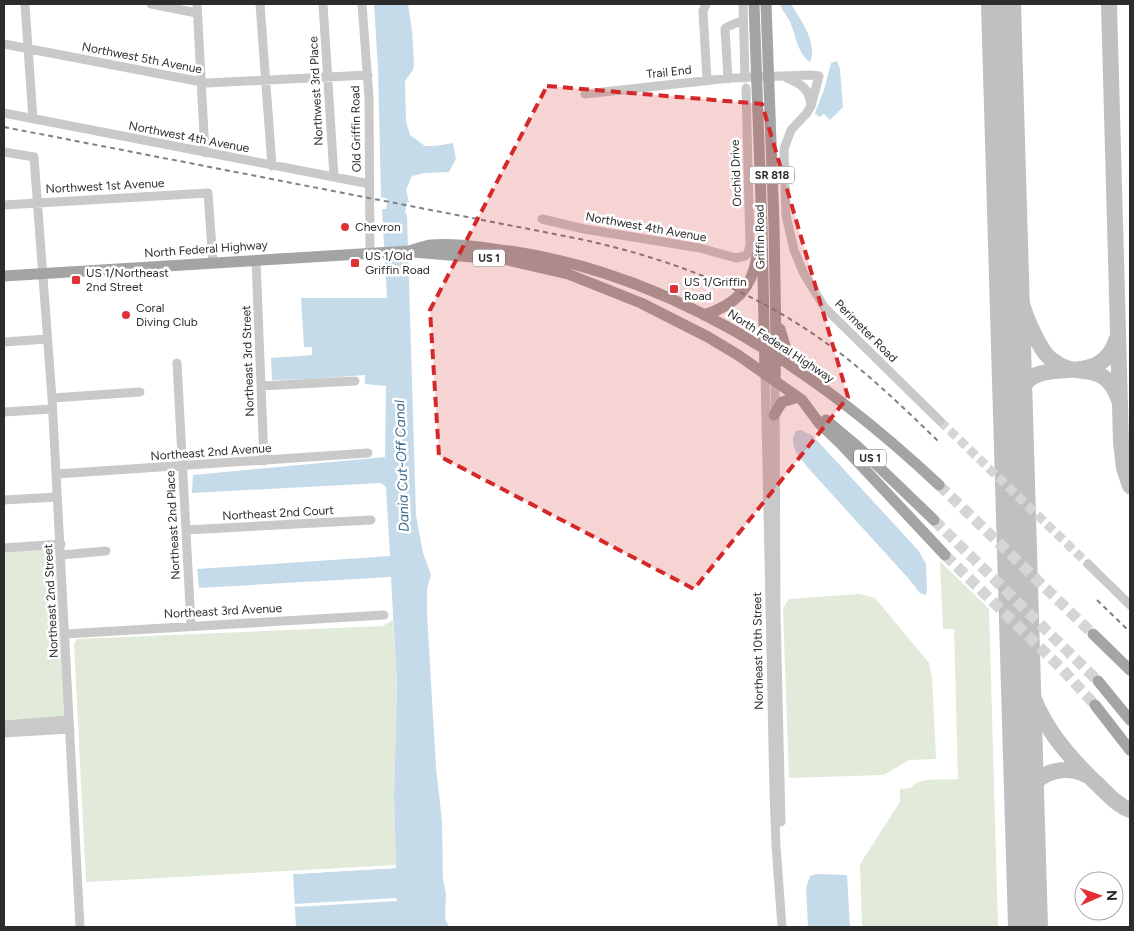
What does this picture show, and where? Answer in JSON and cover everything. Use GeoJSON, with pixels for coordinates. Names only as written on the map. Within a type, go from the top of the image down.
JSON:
{"type":"FeatureCollection","features":[{"type":"Feature","properties":{"kind":"main road","name":"Griffin Road"},"geometry":{"type":"LineString","coordinates":[[754,4],[751,77],[762,228],[765,373]]}},
{"type":"Feature","properties":{"kind":"main road","name":"Griffin Road"},"geometry":{"type":"LineString","coordinates":[[766,4],[776,315],[775,380]]}},
{"type":"Feature","properties":{"kind":"main road"},"geometry":{"type":"LineString","coordinates":[[704,315],[727,306],[745,288],[755,269],[762,228]]}},
{"type":"Feature","properties":{"kind":"main road","name":"North Federal Highway"},"geometry":{"type":"LineString","coordinates":[[4,276],[409,251],[508,260],[547,268],[571,269],[622,278],[669,297],[776,357],[876,430],[939,485]]}},
{"type":"Feature","properties":{"kind":"main road","name":"North Federal Highway"},"geometry":{"type":"LineString","coordinates":[[571,269],[676,320],[722,345],[765,373],[800,398],[857,446],[934,520]]}},
{"type":"Feature","properties":{"kind":"main road"},"geometry":{"type":"LineString","coordinates":[[776,315],[786,349],[800,373]]}},
{"type":"Feature","properties":{"kind":"main road"},"geometry":{"type":"LineString","coordinates":[[774,415],[782,402],[800,398],[819,424],[842,444],[945,555]]}},
{"type":"Feature","properties":{"kind":"main road"},"geometry":{"type":"LineString","coordinates":[[1093,634],[1130,670]]}},
{"type":"Feature","properties":{"kind":"main road"},"geometry":{"type":"LineString","coordinates":[[1098,681],[1130,720]]}},
{"type":"Feature","properties":{"kind":"main road"},"geometry":{"type":"LineString","coordinates":[[1095,705],[1130,750]]}},
{"type":"Feature","properties":{"kind":"street"},"geometry":{"type":"LineString","coordinates":[[25,4],[33,119]]}},
{"type":"Feature","properties":{"kind":"street"},"geometry":{"type":"LineString","coordinates":[[151,4],[197,8],[205,153]]}},
{"type":"Feature","properties":{"kind":"street"},"geometry":{"type":"LineString","coordinates":[[260,4],[272,166]]}},
{"type":"Feature","properties":{"kind":"street","name":"Northwest 3rd Place"},"geometry":{"type":"LineString","coordinates":[[323,4],[334,176]]}},
{"type":"Feature","properties":{"kind":"street","name":"Old Griffin Road"},"geometry":{"type":"LineString","coordinates":[[362,4],[368,75],[370,184],[376,253]]}},
{"type":"Feature","properties":{"kind":"street"},"geometry":{"type":"LineString","coordinates":[[706,4],[703,11],[707,80]]}},
{"type":"Feature","properties":{"kind":"street"},"geometry":{"type":"LineString","coordinates":[[743,4],[743,20],[751,77]]}},
{"type":"Feature","properties":{"kind":"street"},"geometry":{"type":"LineString","coordinates":[[728,79],[725,29],[743,20]]}},
{"type":"Feature","properties":{"kind":"street","name":"Northwest 5th Avenue"},"geometry":{"type":"LineString","coordinates":[[4,44],[211,83],[368,75]]}},
{"type":"Feature","properties":{"kind":"street"},"geometry":{"type":"LineString","coordinates":[[782,76],[797,82],[805,88],[811,106]]}},
{"type":"Feature","properties":{"kind":"street","name":"Perimeter Road"},"geometry":{"type":"LineString","coordinates":[[751,77],[820,76],[811,106],[788,134],[783,154],[787,220],[798,262],[817,297],[834,318],[940,421]]}},
{"type":"Feature","properties":{"kind":"street","name":"Trail End"},"geometry":{"type":"LineString","coordinates":[[584,94],[751,77]]}},
{"type":"Feature","properties":{"kind":"street","name":"Orchid Drive"},"geometry":{"type":"LineString","coordinates":[[745,256],[750,245],[746,88]]}},
{"type":"Feature","properties":{"kind":"street","name":"Northwest 4th Avenue"},"geometry":{"type":"LineString","coordinates":[[4,113],[370,184]]}},
{"type":"Feature","properties":{"kind":"street","name":"Northeast 2nd Street"},"geometry":{"type":"LineString","coordinates":[[4,152],[34,157],[58,497],[80,927]]}},
{"type":"Feature","properties":{"kind":"street","name":"Northwest 1st Avenue"},"geometry":{"type":"LineString","coordinates":[[4,205],[208,193],[213,263]]}},
{"type":"Feature","properties":{"kind":"street","name":"Northwest 4th Avenue"},"geometry":{"type":"LineString","coordinates":[[542,219],[584,229],[700,248],[736,258],[745,256]]}},
{"type":"Feature","properties":{"kind":"street","name":"Northeast 3rd Street"},"geometry":{"type":"LineString","coordinates":[[256,260],[264,461]]}},
{"type":"Feature","properties":{"kind":"street"},"geometry":{"type":"LineString","coordinates":[[4,342],[47,339]]}},
{"type":"Feature","properties":{"kind":"street","name":"Northeast 2nd Place"},"geometry":{"type":"LineString","coordinates":[[178,363],[191,626]]}},
{"type":"Feature","properties":{"kind":"street","name":"Northeast 10th Street"},"geometry":{"type":"LineString","coordinates":[[765,373],[773,644],[780,785],[783,927]]}},
{"type":"Feature","properties":{"kind":"street","name":"Northeast 10th Street"},"geometry":{"type":"LineString","coordinates":[[775,380],[777,521],[773,644],[773,772],[776,855],[783,927]]}},
{"type":"Feature","properties":{"kind":"street"},"geometry":{"type":"LineString","coordinates":[[261,386],[355,381]]}},
{"type":"Feature","properties":{"kind":"street"},"geometry":{"type":"LineString","coordinates":[[52,398],[140,392]]}},
{"type":"Feature","properties":{"kind":"street"},"geometry":{"type":"LineString","coordinates":[[4,412],[52,409]]}},
{"type":"Feature","properties":{"kind":"street","name":"Northeast 2nd Avenue"},"geometry":{"type":"LineString","coordinates":[[56,474],[183,467],[368,453]]}},
{"type":"Feature","properties":{"kind":"street"},"geometry":{"type":"LineString","coordinates":[[4,500],[58,497]]}},
{"type":"Feature","properties":{"kind":"street","name":"Northeast 2nd Court"},"geometry":{"type":"LineString","coordinates":[[186,530],[371,520]]}},
{"type":"Feature","properties":{"kind":"street"},"geometry":{"type":"LineString","coordinates":[[4,548],[60,544]]}},
{"type":"Feature","properties":{"kind":"street"},"geometry":{"type":"LineString","coordinates":[[61,555],[106,551]]}},
{"type":"Feature","properties":{"kind":"street"},"geometry":{"type":"LineString","coordinates":[[1088,564],[1130,605]]}},
{"type":"Feature","properties":{"kind":"street","name":"Northeast 3rd Avenue"},"geometry":{"type":"LineString","coordinates":[[65,634],[384,615]]}},
{"type":"Feature","properties":{"kind":"street"},"geometry":{"type":"LineString","coordinates":[[4,725],[70,725]]}},
{"type":"Feature","properties":{"kind":"street"},"geometry":{"type":"LineString","coordinates":[[4,733],[70,725]]}},
{"type":"Feature","properties":{"kind":"street"},"geometry":{"type":"LineString","coordinates":[[773,772],[780,785]]}},
{"type":"Feature","properties":{"kind":"highlighted area"},"geometry":{"type":"Polygon","coordinates":[[[547,86],[762,104],[848,397],[694,589],[439,456],[430,310],[547,86]]]}},
{"type":"Feature","properties":{"kind":"green space"},"geometry":{"type":"Polygon","coordinates":[[[55,548],[57,552],[65,716],[58,719],[4,722],[4,550],[55,548]]]}},
{"type":"Feature","properties":{"kind":"green space"},"geometry":{"type":"Polygon","coordinates":[[[940,561],[989,609],[998,927],[862,927],[860,864],[900,802],[900,789],[911,788],[925,780],[958,779],[954,629],[943,629],[940,561]]]}},
{"type":"Feature","properties":{"kind":"green space"},"geometry":{"type":"Polygon","coordinates":[[[859,594],[875,598],[929,663],[932,678],[936,759],[909,760],[884,775],[789,778],[783,608],[789,599],[859,594]]]}},
{"type":"Feature","properties":{"kind":"green space"},"geometry":{"type":"Polygon","coordinates":[[[393,620],[397,687],[394,794],[396,865],[86,882],[74,644],[77,639],[383,626],[393,620]]]}},
{"type":"Feature","properties":{"kind":"water","name":"Dania Cut-Off Canal"},"geometry":{"type":"Polygon","coordinates":[[[374,4],[408,4],[414,65],[413,70],[405,81],[406,121],[410,135],[425,146],[453,143],[456,159],[449,172],[425,173],[412,176],[406,190],[409,202],[407,202],[405,213],[407,214],[416,515],[423,553],[431,575],[427,589],[427,614],[436,767],[442,821],[443,879],[446,894],[445,918],[449,927],[296,927],[293,874],[396,868],[394,794],[397,686],[391,577],[199,588],[197,569],[390,556],[386,487],[381,483],[192,493],[193,475],[385,457],[386,386],[365,384],[365,375],[272,380],[271,358],[312,355],[312,347],[304,347],[301,298],[387,298],[382,209],[386,209],[388,199],[381,197],[378,68],[374,4]]]}},
{"type":"Feature","properties":{"kind":"water"},"geometry":{"type":"Polygon","coordinates":[[[780,4],[791,4],[804,24],[812,47],[810,62],[802,54],[790,22],[780,4]]]}},
{"type":"Feature","properties":{"kind":"water"},"geometry":{"type":"Polygon","coordinates":[[[837,61],[840,69],[843,107],[830,120],[824,114],[819,117],[815,113],[824,90],[831,63],[837,61]]]}},
{"type":"Feature","properties":{"kind":"water"},"geometry":{"type":"Polygon","coordinates":[[[801,430],[813,436],[918,550],[926,564],[927,592],[925,595],[920,593],[802,460],[796,451],[793,441],[796,431],[801,430]]]}},
{"type":"Feature","properties":{"kind":"water"},"geometry":{"type":"Polygon","coordinates":[[[816,874],[847,875],[850,927],[808,927],[806,888],[810,876],[816,874]]]}},
{"type":"Feature","properties":{"kind":"pier"},"geometry":{"type":"Polygon","coordinates":[[[396,866],[396,868],[293,874],[293,872],[396,866]]]}},
{"type":"Feature","properties":{"kind":"pier"},"geometry":{"type":"Polygon","coordinates":[[[396,898],[397,901],[295,907],[294,904],[396,898]]]}},
{"type":"Feature","properties":{"kind":"taxiway"},"geometry":{"type":"LineString","coordinates":[[1002,20],[1005,4]]}},
{"type":"Feature","properties":{"kind":"taxiway"},"geometry":{"type":"LineString","coordinates":[[1109,4],[1121,442],[1124,468],[1130,486]]}},
{"type":"Feature","properties":{"kind":"taxiway"},"geometry":{"type":"LineString","coordinates":[[1008,236],[1021,301],[1030,326],[1043,350],[1049,358],[1061,366],[1098,374],[1106,379],[1113,387],[1119,400]]}},
{"type":"Feature","properties":{"kind":"taxiway"},"geometry":{"type":"LineString","coordinates":[[1013,424],[1017,397],[1026,382],[1038,374],[1083,369],[1097,365],[1109,355],[1117,338]]}},
{"type":"Feature","properties":{"kind":"taxiway"},"geometry":{"type":"LineString","coordinates":[[1019,633],[1027,678],[1045,722],[1084,771],[1116,802],[1130,810]]}},
{"type":"Feature","properties":{"kind":"taxiway"},"geometry":{"type":"LineString","coordinates":[[1024,815],[1030,792],[1036,782],[1048,773],[1064,770],[1086,775]]}},
{"type":"Feature","properties":{"kind":"taxiway"},"geometry":{"type":"LineString","coordinates":[[1027,898],[1031,920],[1036,927]]}},
{"type":"Feature","properties":{"kind":"runway"},"geometry":{"type":"LineString","coordinates":[[1001,4],[1028,927]]}},
{"type":"Feature","properties":{"kind":"tunnel"},"geometry":{"type":"LineString","coordinates":[[940,421],[1088,564]]}},
{"type":"Feature","properties":{"kind":"tunnel"},"geometry":{"type":"LineString","coordinates":[[939,485],[1093,634]]}},
{"type":"Feature","properties":{"kind":"tunnel"},"geometry":{"type":"LineString","coordinates":[[934,520],[1098,681]]}},
{"type":"Feature","properties":{"kind":"tunnel"},"geometry":{"type":"LineString","coordinates":[[945,555],[1062,669],[1095,705]]}},
{"type":"Feature","properties":{"kind":"railway"},"geometry":{"type":"LineString","coordinates":[[4,127],[580,239],[686,269],[752,298],[814,335],[869,377],[938,441]]}},
{"type":"Feature","properties":{"kind":"railway"},"geometry":{"type":"LineString","coordinates":[[1097,600],[1130,632]]}},
{"type":"Feature","properties":{"kind":"place","name":"Chevron"},"geometry":{"type":"Point","coordinates":[345,227]}},
{"type":"Feature","properties":{"kind":"place","name":"US 1/Old Griffin Road"},"geometry":{"type":"Point","coordinates":[355,263]}},
{"type":"Feature","properties":{"kind":"place","name":"US 1/Northeast 2nd Street"},"geometry":{"type":"Point","coordinates":[76,280]}},
{"type":"Feature","properties":{"kind":"place","name":"US 1/Griffin Road"},"geometry":{"type":"Point","coordinates":[674,289]}},
{"type":"Feature","properties":{"kind":"place","name":"Coral Diving Club"},"geometry":{"type":"Point","coordinates":[126,315]}}]}
